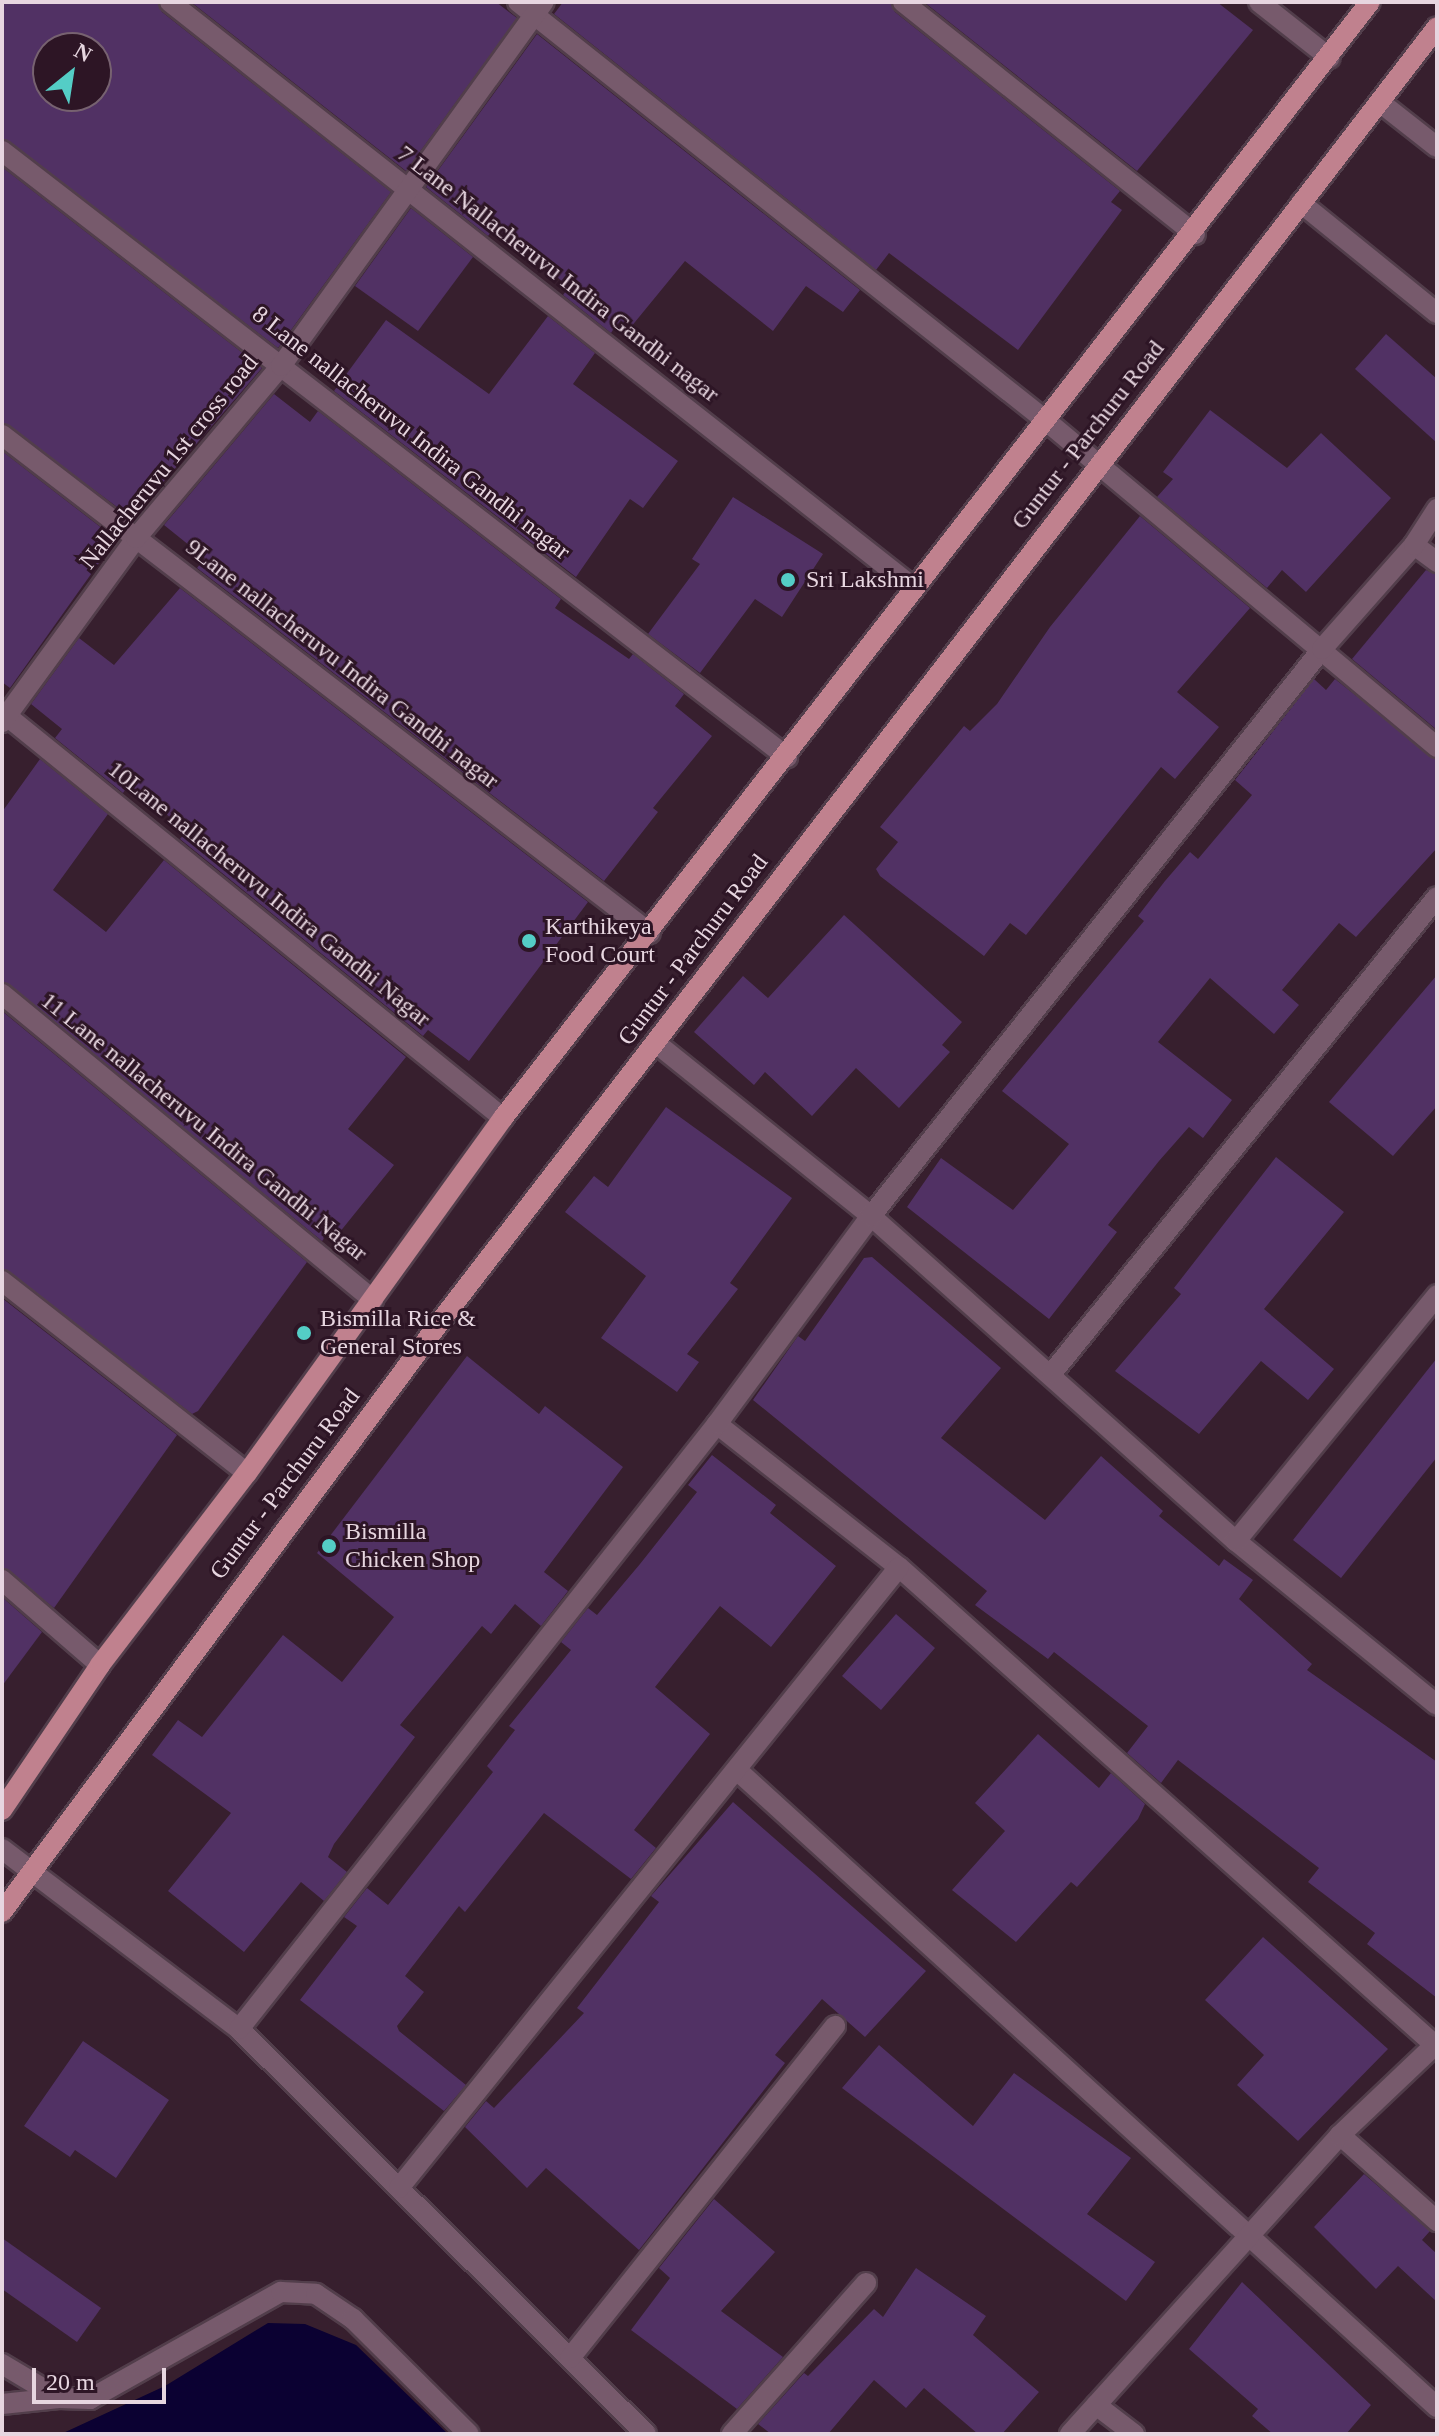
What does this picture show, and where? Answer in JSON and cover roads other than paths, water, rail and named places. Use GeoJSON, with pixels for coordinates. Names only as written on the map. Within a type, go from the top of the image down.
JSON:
{"type":"FeatureCollection","features":[{"type":"Feature","properties":{"kind":"main road","name":"Guntur - Parchuru Road"},"geometry":{"type":"LineString","coordinates":[[2,1810],[100,1665],[247,1473],[503,1118],[787,757],[913,587],[1044,419],[1195,234],[1370,2]]}},
{"type":"Feature","properties":{"kind":"main road","name":"Guntur - Parchuru Road"},"geometry":{"type":"LineString","coordinates":[[2,1912],[446,1314],[1437,27]]}},
{"type":"Feature","properties":{"kind":"street","name":"7 Lane Nallacheruvu Indira Gandhi nagar"},"geometry":{"type":"LineString","coordinates":[[170,2],[913,587]]}},
{"type":"Feature","properties":{"kind":"street"},"geometry":{"type":"LineString","coordinates":[[518,2],[539,9],[1044,419],[1437,747]]}},
{"type":"Feature","properties":{"kind":"street"},"geometry":{"type":"LineString","coordinates":[[903,2],[1195,234]]}},
{"type":"Feature","properties":{"kind":"street"},"geometry":{"type":"LineString","coordinates":[[1259,2],[1330,58]]}},
{"type":"Feature","properties":{"kind":"street","name":"Nallacheruvu 1st cross road"},"geometry":{"type":"LineString","coordinates":[[4,716],[136,538],[281,366],[539,9]]}},
{"type":"Feature","properties":{"kind":"street"},"geometry":{"type":"LineString","coordinates":[[1381,103],[1437,147]]}},
{"type":"Feature","properties":{"kind":"street","name":"8 Lane nallacheruvu Indira Gandhi nagar"},"geometry":{"type":"LineString","coordinates":[[2,151],[787,757]]}},
{"type":"Feature","properties":{"kind":"street"},"geometry":{"type":"LineString","coordinates":[[1301,203],[1437,313]]}},
{"type":"Feature","properties":{"kind":"street","name":"9Lane nallacheruvu Indira Gandhi nagar"},"geometry":{"type":"LineString","coordinates":[[2,435],[650,933]]}},
{"type":"Feature","properties":{"kind":"street"},"geometry":{"type":"LineString","coordinates":[[239,2029],[717,1424],[871,1216],[1322,649],[1414,545],[1437,509]]}},
{"type":"Feature","properties":{"kind":"street"},"geometry":{"type":"LineString","coordinates":[[1414,545],[1437,562]]}},
{"type":"Feature","properties":{"kind":"street","name":"10Lane nallacheruvu Indira Gandhi Nagar"},"geometry":{"type":"LineString","coordinates":[[4,716],[503,1118]]}},
{"type":"Feature","properties":{"kind":"street"},"geometry":{"type":"LineString","coordinates":[[1052,1373],[1437,897]]}},
{"type":"Feature","properties":{"kind":"street","name":"11 Lane nallacheruvu Indira Gandhi Nagar"},"geometry":{"type":"LineString","coordinates":[[2,994],[373,1300]]}},
{"type":"Feature","properties":{"kind":"street"},"geometry":{"type":"LineString","coordinates":[[656,1043],[871,1216],[1052,1373],[1236,1541],[1435,1699]]}},
{"type":"Feature","properties":{"kind":"street"},"geometry":{"type":"LineString","coordinates":[[2,1281],[247,1473]]}},
{"type":"Feature","properties":{"kind":"street"},"geometry":{"type":"LineString","coordinates":[[1236,1541],[1437,1295]]}},
{"type":"Feature","properties":{"kind":"street"},"geometry":{"type":"LineString","coordinates":[[717,1424],[899,1567],[1436,2044],[1340,2135],[1070,2434]]}},
{"type":"Feature","properties":{"kind":"street"},"geometry":{"type":"LineString","coordinates":[[399,2188],[738,1771],[899,1567]]}},
{"type":"Feature","properties":{"kind":"street"},"geometry":{"type":"LineString","coordinates":[[2,1580],[100,1665]]}},
{"type":"Feature","properties":{"kind":"street"},"geometry":{"type":"LineString","coordinates":[[738,1771],[1250,2233],[1437,2407]]}},
{"type":"Feature","properties":{"kind":"street"},"geometry":{"type":"LineString","coordinates":[[2,1849],[239,2029],[646,2434]]}},
{"type":"Feature","properties":{"kind":"street"},"geometry":{"type":"LineString","coordinates":[[570,2358],[835,2026]]}},
{"type":"Feature","properties":{"kind":"street"},"geometry":{"type":"LineString","coordinates":[[1340,2135],[1437,2221]]}},
{"type":"Feature","properties":{"kind":"street"},"geometry":{"type":"LineString","coordinates":[[732,2434],[866,2283]]}},
{"type":"Feature","properties":{"kind":"street"},"geometry":{"type":"LineString","coordinates":[[2,2404],[59,2398],[90,2399],[117,2388],[281,2292],[316,2294],[353,2319],[469,2434]]}},
{"type":"Feature","properties":{"kind":"street"},"geometry":{"type":"LineString","coordinates":[[2,2364],[59,2398]]}},
{"type":"Feature","properties":{"kind":"street"},"geometry":{"type":"LineString","coordinates":[[1096,2405],[1134,2434]]}},
{"type":"Feature","properties":{"kind":"place","name":"Sri Lakshmi"},"geometry":{"type":"Point","coordinates":[788,580]}},
{"type":"Feature","properties":{"kind":"place","name":"Karthikeya Food Court"},"geometry":{"type":"Point","coordinates":[529,941]}},
{"type":"Feature","properties":{"kind":"place","name":"Bismilla Rice & General Stores"},"geometry":{"type":"Point","coordinates":[304,1333]}},
{"type":"Feature","properties":{"kind":"place","name":"Bismilla Chicken Shop"},"geometry":{"type":"Point","coordinates":[329,1546]}}]}
